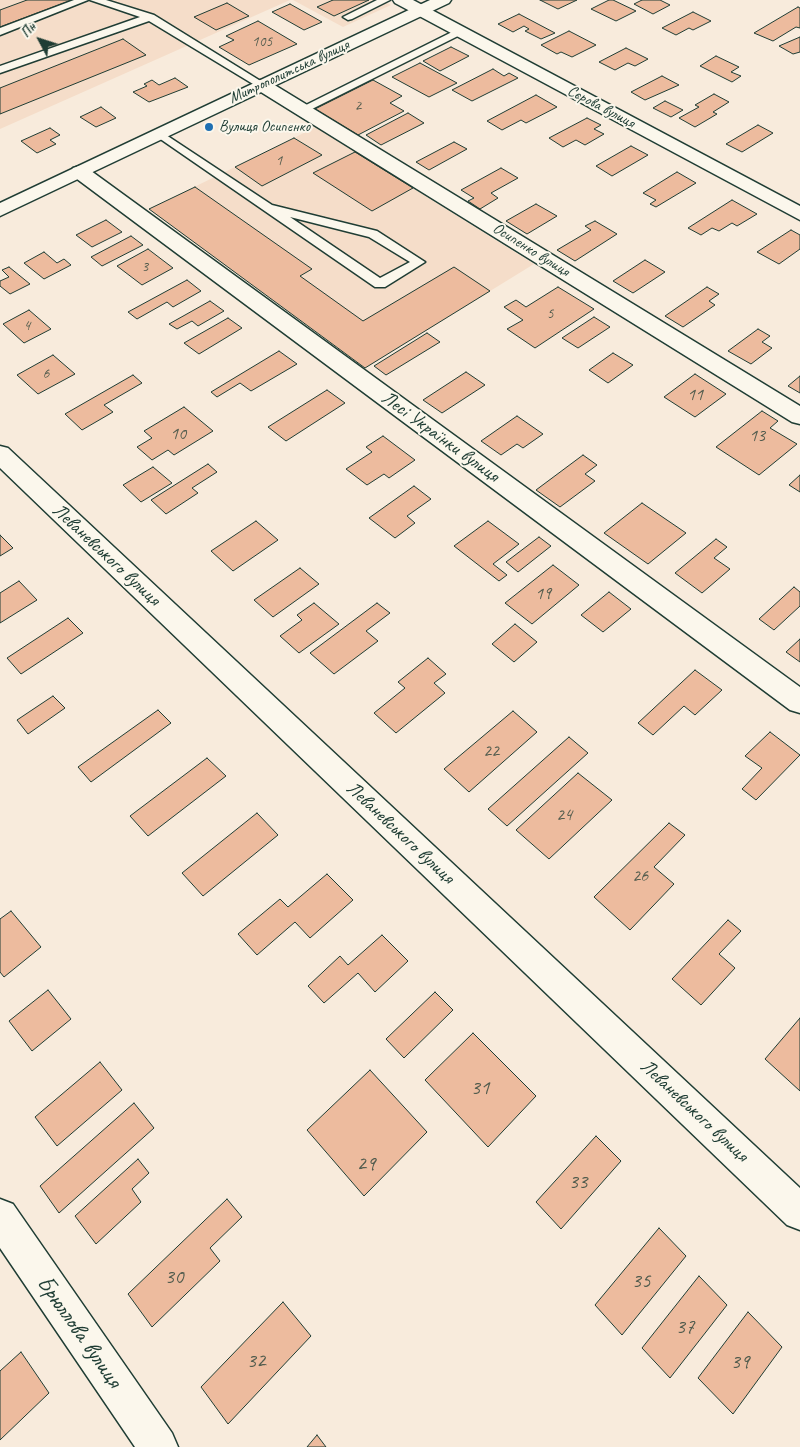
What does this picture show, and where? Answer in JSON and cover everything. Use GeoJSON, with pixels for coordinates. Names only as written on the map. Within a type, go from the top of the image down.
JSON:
{"type":"FeatureCollection","features":[{"type":"Feature","properties":{"kind":"street","name":"Сєрова вулиця"},"geometry":{"type":"LineString","coordinates":[[401,0],[800,214]]}},
{"type":"Feature","properties":{"kind":"street","name":"Митрополитська вулиця"},"geometry":{"type":"LineString","coordinates":[[0,210],[443,0]]}},
{"type":"Feature","properties":{"kind":"street","name":"Осипенко вулиця"},"geometry":{"type":"LineString","coordinates":[[262,85],[800,416]]}},
{"type":"Feature","properties":{"kind":"street","name":"Лесі Українки вулиця"},"geometry":{"type":"LineString","coordinates":[[80,172],[800,702]]}},
{"type":"Feature","properties":{"kind":"street","name":"Леваневського вулиця"},"geometry":{"type":"LineString","coordinates":[[0,454],[800,1212]]}},
{"type":"Feature","properties":{"kind":"street","name":"Брюллова вулиця"},"geometry":{"type":"LineString","coordinates":[[0,1217],[158,1447]]}},
{"type":"Feature","properties":{"kind":"lane"},"geometry":{"type":"LineString","coordinates":[[0,32],[83,0]]}},
{"type":"Feature","properties":{"kind":"lane"},"geometry":{"type":"LineString","coordinates":[[95,0],[150,17],[262,85]]}},
{"type":"Feature","properties":{"kind":"lane"},"geometry":{"type":"LineString","coordinates":[[348,17],[386,0]]}},
{"type":"Feature","properties":{"kind":"lane"},"geometry":{"type":"LineString","coordinates":[[0,70],[150,17]]}},
{"type":"Feature","properties":{"kind":"lane"},"geometry":{"type":"LineString","coordinates":[[302,110],[460,31]]}},
{"type":"Feature","properties":{"kind":"lane"},"geometry":{"type":"LineString","coordinates":[[160,134],[380,284],[419,262],[373,234],[270,208]]}},
{"type":"Feature","properties":{"kind":"shaded area"},"geometry":{"type":"Polygon","coordinates":[[[0,0],[290,0],[0,129],[0,0]]]}},
{"type":"Feature","properties":{"kind":"shaded area"},"geometry":{"type":"Polygon","coordinates":[[[293,0],[381,0],[391,5],[343,27],[293,0]]]}},
{"type":"Feature","properties":{"kind":"shaded area"},"geometry":{"type":"Polygon","coordinates":[[[315,127],[534,264],[365,368],[149,209],[235,167],[263,185],[321,155],[294,138],[315,127]]]}},
{"type":"Feature","properties":{"kind":"building"},"geometry":{"type":"Polygon","coordinates":[[[27,0],[72,0],[0,27],[0,10],[27,0]]]}},
{"type":"Feature","properties":{"kind":"building"},"geometry":{"type":"Polygon","coordinates":[[[333,0],[369,0],[334,16],[317,7],[333,0]]]}},
{"type":"Feature","properties":{"kind":"building"},"geometry":{"type":"Polygon","coordinates":[[[540,0],[577,0],[558,9],[540,0]]]}},
{"type":"Feature","properties":{"kind":"building"},"geometry":{"type":"Polygon","coordinates":[[[609,0],[613,0],[636,11],[616,21],[591,9],[609,0]]]}},
{"type":"Feature","properties":{"kind":"building"},"geometry":{"type":"Polygon","coordinates":[[[642,0],[660,0],[670,5],[653,14],[634,4],[642,0]]]}},
{"type":"Feature","properties":{"kind":"building"},"geometry":{"type":"Polygon","coordinates":[[[227,3],[249,16],[216,30],[194,17],[227,3]]]}},
{"type":"Feature","properties":{"kind":"building"},"geometry":{"type":"Polygon","coordinates":[[[290,4],[322,22],[304,30],[272,12],[290,4]]]}},
{"type":"Feature","properties":{"kind":"building"},"geometry":{"type":"Polygon","coordinates":[[[798,7],[800,8],[800,28],[796,27],[773,41],[754,33],[798,7]]]}},
{"type":"Feature","properties":{"kind":"building"},"geometry":{"type":"Polygon","coordinates":[[[693,12],[711,21],[693,30],[689,28],[676,35],[662,28],[693,12]]]}},
{"type":"Feature","properties":{"kind":"building"},"geometry":{"type":"Polygon","coordinates":[[[519,14],[555,33],[541,39],[525,31],[529,29],[524,26],[513,32],[498,24],[519,14]]]}},
{"type":"Feature","properties":{"kind":"building"},"geometry":{"type":"Polygon","coordinates":[[[258,21],[297,44],[249,65],[219,47],[234,40],[226,36],[258,21]]]}},
{"type":"Feature","properties":{"kind":"building"},"geometry":{"type":"Polygon","coordinates":[[[569,31],[596,45],[572,57],[561,52],[557,54],[541,45],[569,31]]]}},
{"type":"Feature","properties":{"kind":"building"},"geometry":{"type":"Polygon","coordinates":[[[800,37],[800,52],[793,54],[779,46],[800,37]]]}},
{"type":"Feature","properties":{"kind":"building"},"geometry":{"type":"Polygon","coordinates":[[[123,39],[146,55],[0,114],[0,88],[123,39]]]}},
{"type":"Feature","properties":{"kind":"building"},"geometry":{"type":"Polygon","coordinates":[[[451,47],[469,56],[440,71],[423,61],[451,47]]]}},
{"type":"Feature","properties":{"kind":"building"},"geometry":{"type":"Polygon","coordinates":[[[626,48],[648,59],[635,66],[628,63],[615,70],[599,62],[626,48]]]}},
{"type":"Feature","properties":{"kind":"building"},"geometry":{"type":"Polygon","coordinates":[[[716,56],[739,67],[731,72],[741,76],[732,82],[700,66],[716,56]]]}},
{"type":"Feature","properties":{"kind":"building"},"geometry":{"type":"Polygon","coordinates":[[[420,63],[457,83],[429,97],[392,77],[420,63]]]}},
{"type":"Feature","properties":{"kind":"building"},"geometry":{"type":"Polygon","coordinates":[[[493,69],[504,76],[509,73],[518,78],[472,101],[452,90],[493,69]]]}},
{"type":"Feature","properties":{"kind":"building"},"geometry":{"type":"Polygon","coordinates":[[[662,76],[679,85],[645,100],[631,92],[662,76]]]}},
{"type":"Feature","properties":{"kind":"building"},"geometry":{"type":"Polygon","coordinates":[[[175,78],[188,87],[149,102],[133,92],[147,86],[144,84],[152,80],[159,85],[175,78]]]}},
{"type":"Feature","properties":{"kind":"building"},"geometry":{"type":"Polygon","coordinates":[[[373,80],[402,96],[390,103],[404,111],[358,135],[315,109],[373,80]]]}},
{"type":"Feature","properties":{"kind":"building"},"geometry":{"type":"Polygon","coordinates":[[[714,94],[729,102],[713,112],[717,114],[695,127],[679,118],[699,107],[695,105],[714,94]]]}},
{"type":"Feature","properties":{"kind":"building"},"geometry":{"type":"Polygon","coordinates":[[[536,95],[557,107],[526,123],[521,120],[502,130],[487,121],[536,95]]]}},
{"type":"Feature","properties":{"kind":"building"},"geometry":{"type":"Polygon","coordinates":[[[665,101],[683,110],[671,117],[653,108],[665,101]]]}},
{"type":"Feature","properties":{"kind":"building"},"geometry":{"type":"Polygon","coordinates":[[[101,107],[116,118],[96,127],[80,117],[101,107]]]}},
{"type":"Feature","properties":{"kind":"building"},"geometry":{"type":"Polygon","coordinates":[[[408,113],[424,123],[381,145],[366,135],[408,113]]]}},
{"type":"Feature","properties":{"kind":"building"},"geometry":{"type":"Polygon","coordinates":[[[587,118],[601,125],[594,129],[604,134],[585,145],[576,140],[563,147],[549,138],[587,118]]]}},
{"type":"Feature","properties":{"kind":"building"},"geometry":{"type":"Polygon","coordinates":[[[758,125],[773,133],[742,152],[726,144],[758,125]]]}},
{"type":"Feature","properties":{"kind":"building"},"geometry":{"type":"Polygon","coordinates":[[[50,128],[60,135],[50,140],[56,144],[37,153],[21,141],[50,128]]]}},
{"type":"Feature","properties":{"kind":"building"},"geometry":{"type":"Polygon","coordinates":[[[294,138],[322,155],[262,186],[235,167],[294,138]]]}},
{"type":"Feature","properties":{"kind":"building"},"geometry":{"type":"Polygon","coordinates":[[[454,142],[467,149],[429,170],[416,162],[454,142]]]}},
{"type":"Feature","properties":{"kind":"building"},"geometry":{"type":"Polygon","coordinates":[[[631,146],[648,155],[612,176],[596,166],[631,146]]]}},
{"type":"Feature","properties":{"kind":"building"},"geometry":{"type":"Polygon","coordinates":[[[355,152],[413,188],[372,211],[313,173],[355,152]]]}},
{"type":"Feature","properties":{"kind":"building"},"geometry":{"type":"Polygon","coordinates":[[[501,168],[518,178],[491,193],[498,198],[480,209],[468,201],[474,198],[461,190],[501,168]]]}},
{"type":"Feature","properties":{"kind":"building"},"geometry":{"type":"Polygon","coordinates":[[[677,172],[696,183],[656,207],[650,204],[656,200],[643,193],[677,172]]]}},
{"type":"Feature","properties":{"kind":"building"},"geometry":{"type":"Polygon","coordinates":[[[195,187],[312,269],[300,276],[363,321],[454,267],[490,291],[365,368],[149,209],[195,187]]]}},
{"type":"Feature","properties":{"kind":"building"},"geometry":{"type":"Polygon","coordinates":[[[732,200],[757,214],[737,226],[732,223],[719,231],[712,228],[701,235],[688,228],[732,200]]]}},
{"type":"Feature","properties":{"kind":"building"},"geometry":{"type":"Polygon","coordinates":[[[536,204],[557,216],[527,234],[506,221],[536,204]]]}},
{"type":"Feature","properties":{"kind":"building"},"geometry":{"type":"Polygon","coordinates":[[[106,220],[122,232],[92,247],[76,235],[106,220]]]}},
{"type":"Feature","properties":{"kind":"building"},"geometry":{"type":"Polygon","coordinates":[[[595,221],[617,234],[575,261],[557,250],[591,230],[585,226],[595,221]]]}},
{"type":"Feature","properties":{"kind":"building"},"geometry":{"type":"Polygon","coordinates":[[[791,230],[800,235],[800,249],[779,264],[757,252],[791,230]]]}},
{"type":"Feature","properties":{"kind":"building"},"geometry":{"type":"Polygon","coordinates":[[[131,236],[143,245],[102,266],[91,257],[131,236]]]}},
{"type":"Feature","properties":{"kind":"building"},"geometry":{"type":"Polygon","coordinates":[[[148,249],[173,268],[142,285],[117,266],[148,249]]]}},
{"type":"Feature","properties":{"kind":"building"},"geometry":{"type":"Polygon","coordinates":[[[44,252],[57,263],[64,259],[71,265],[44,279],[24,263],[44,252]]]}},
{"type":"Feature","properties":{"kind":"building"},"geometry":{"type":"Polygon","coordinates":[[[645,260],[665,272],[633,293],[613,281],[645,260]]]}},
{"type":"Feature","properties":{"kind":"building"},"geometry":{"type":"Polygon","coordinates":[[[9,267],[30,284],[10,294],[0,286],[0,281],[9,277],[2,270],[9,267]]]}},
{"type":"Feature","properties":{"kind":"building"},"geometry":{"type":"Polygon","coordinates":[[[187,280],[201,291],[173,307],[167,302],[137,319],[128,312],[187,280]]]}},
{"type":"Feature","properties":{"kind":"building"},"geometry":{"type":"Polygon","coordinates":[[[558,287],[594,309],[535,348],[507,329],[523,320],[504,307],[516,300],[526,307],[558,287]]]}},
{"type":"Feature","properties":{"kind":"building"},"geometry":{"type":"Polygon","coordinates":[[[707,287],[719,294],[709,301],[715,305],[683,327],[665,316],[707,287]]]}},
{"type":"Feature","properties":{"kind":"building"},"geometry":{"type":"Polygon","coordinates":[[[210,301],[224,311],[198,326],[192,321],[177,329],[169,324],[210,301]]]}},
{"type":"Feature","properties":{"kind":"building"},"geometry":{"type":"Polygon","coordinates":[[[29,310],[51,329],[24,343],[3,324],[29,310]]]}},
{"type":"Feature","properties":{"kind":"building"},"geometry":{"type":"Polygon","coordinates":[[[594,317],[610,327],[578,348],[562,338],[594,317]]]}},
{"type":"Feature","properties":{"kind":"building"},"geometry":{"type":"Polygon","coordinates":[[[228,318],[242,328],[199,354],[184,343],[228,318]]]}},
{"type":"Feature","properties":{"kind":"building"},"geometry":{"type":"Polygon","coordinates":[[[758,329],[770,336],[762,342],[772,348],[751,364],[728,351],[758,329]]]}},
{"type":"Feature","properties":{"kind":"building"},"geometry":{"type":"Polygon","coordinates":[[[427,333],[440,342],[386,375],[374,366],[427,333]]]}},
{"type":"Feature","properties":{"kind":"building"},"geometry":{"type":"Polygon","coordinates":[[[279,351],[297,364],[251,391],[240,383],[217,397],[211,392],[279,351]]]}},
{"type":"Feature","properties":{"kind":"building"},"geometry":{"type":"Polygon","coordinates":[[[613,353],[633,365],[608,383],[589,370],[613,353]]]}},
{"type":"Feature","properties":{"kind":"building"},"geometry":{"type":"Polygon","coordinates":[[[53,355],[75,374],[38,394],[17,375],[53,355]]]}},
{"type":"Feature","properties":{"kind":"building"},"geometry":{"type":"Polygon","coordinates":[[[466,372],[485,385],[442,413],[423,400],[466,372]]]}},
{"type":"Feature","properties":{"kind":"building"},"geometry":{"type":"Polygon","coordinates":[[[695,374],[726,394],[695,417],[664,397],[695,374]]]}},
{"type":"Feature","properties":{"kind":"building"},"geometry":{"type":"Polygon","coordinates":[[[133,375],[142,383],[104,405],[113,412],[82,430],[65,414],[133,375]]]}},
{"type":"Feature","properties":{"kind":"building"},"geometry":{"type":"Polygon","coordinates":[[[800,376],[800,393],[788,386],[800,376]]]}},
{"type":"Feature","properties":{"kind":"building"},"geometry":{"type":"Polygon","coordinates":[[[327,390],[345,403],[286,441],[268,427],[327,390]]]}},
{"type":"Feature","properties":{"kind":"building"},"geometry":{"type":"Polygon","coordinates":[[[184,407],[213,431],[174,455],[168,450],[152,460],[137,447],[152,438],[144,431],[184,407]]]}},
{"type":"Feature","properties":{"kind":"building"},"geometry":{"type":"Polygon","coordinates":[[[762,411],[778,421],[770,428],[797,444],[759,475],[716,447],[762,411]]]}},
{"type":"Feature","properties":{"kind":"building"},"geometry":{"type":"Polygon","coordinates":[[[517,416],[543,434],[523,448],[517,444],[501,455],[481,441],[517,416]]]}},
{"type":"Feature","properties":{"kind":"building"},"geometry":{"type":"Polygon","coordinates":[[[383,436],[415,460],[389,478],[384,474],[367,485],[346,469],[372,452],[366,447],[383,436]]]}},
{"type":"Feature","properties":{"kind":"building"},"geometry":{"type":"Polygon","coordinates":[[[583,455],[597,465],[585,474],[595,481],[560,507],[536,490],[583,455]]]}},
{"type":"Feature","properties":{"kind":"building"},"geometry":{"type":"Polygon","coordinates":[[[208,464],[217,472],[192,488],[198,493],[166,514],[151,500],[208,464]]]}},
{"type":"Feature","properties":{"kind":"building"},"geometry":{"type":"Polygon","coordinates":[[[153,467],[172,483],[141,502],[123,485],[153,467]]]}},
{"type":"Feature","properties":{"kind":"building"},"geometry":{"type":"Polygon","coordinates":[[[800,475],[800,492],[789,485],[800,475]]]}},
{"type":"Feature","properties":{"kind":"building"},"geometry":{"type":"Polygon","coordinates":[[[414,486],[431,499],[407,516],[415,523],[395,538],[369,518],[414,486]]]}},
{"type":"Feature","properties":{"kind":"building"},"geometry":{"type":"Polygon","coordinates":[[[642,503],[686,533],[648,564],[604,533],[642,503]]]}},
{"type":"Feature","properties":{"kind":"building"},"geometry":{"type":"Polygon","coordinates":[[[256,521],[278,540],[233,571],[211,551],[256,521]]]}},
{"type":"Feature","properties":{"kind":"building"},"geometry":{"type":"Polygon","coordinates":[[[488,521],[519,544],[493,564],[507,575],[499,581],[454,546],[488,521]]]}},
{"type":"Feature","properties":{"kind":"building"},"geometry":{"type":"Polygon","coordinates":[[[0,535],[13,548],[0,556],[0,535]]]}},
{"type":"Feature","properties":{"kind":"building"},"geometry":{"type":"Polygon","coordinates":[[[539,537],[551,546],[518,572],[506,562],[539,537]]]}},
{"type":"Feature","properties":{"kind":"building"},"geometry":{"type":"Polygon","coordinates":[[[716,539],[727,547],[714,558],[730,569],[702,593],[675,573],[716,539]]]}},
{"type":"Feature","properties":{"kind":"building"},"geometry":{"type":"Polygon","coordinates":[[[553,565],[579,585],[532,624],[505,603],[553,565]]]}},
{"type":"Feature","properties":{"kind":"building"},"geometry":{"type":"Polygon","coordinates":[[[300,568],[319,584],[273,617],[254,600],[300,568]]]}},
{"type":"Feature","properties":{"kind":"building"},"geometry":{"type":"Polygon","coordinates":[[[19,581],[37,600],[0,623],[0,593],[19,581]]]}},
{"type":"Feature","properties":{"kind":"building"},"geometry":{"type":"Polygon","coordinates":[[[794,587],[800,592],[800,606],[774,630],[759,619],[794,587]]]}},
{"type":"Feature","properties":{"kind":"building"},"geometry":{"type":"Polygon","coordinates":[[[609,592],[631,609],[603,632],[581,615],[609,592]]]}},
{"type":"Feature","properties":{"kind":"building"},"geometry":{"type":"Polygon","coordinates":[[[314,603],[339,624],[299,653],[280,636],[302,620],[297,615],[314,603]]]}},
{"type":"Feature","properties":{"kind":"building"},"geometry":{"type":"Polygon","coordinates":[[[377,603],[390,613],[366,631],[378,641],[334,674],[310,653],[377,603]]]}},
{"type":"Feature","properties":{"kind":"building"},"geometry":{"type":"Polygon","coordinates":[[[68,618],[83,633],[21,674],[7,658],[68,618]]]}},
{"type":"Feature","properties":{"kind":"building"},"geometry":{"type":"Polygon","coordinates":[[[515,624],[537,642],[514,662],[492,644],[515,624]]]}},
{"type":"Feature","properties":{"kind":"building"},"geometry":{"type":"Polygon","coordinates":[[[800,639],[800,662],[786,652],[800,639]]]}},
{"type":"Feature","properties":{"kind":"building"},"geometry":{"type":"Polygon","coordinates":[[[428,658],[446,674],[434,683],[445,693],[396,733],[374,713],[405,688],[398,682],[428,658]]]}},
{"type":"Feature","properties":{"kind":"building"},"geometry":{"type":"Polygon","coordinates":[[[695,670],[722,690],[695,715],[684,706],[653,735],[638,723],[695,670]]]}},
{"type":"Feature","properties":{"kind":"building"},"geometry":{"type":"Polygon","coordinates":[[[53,696],[65,708],[28,734],[17,720],[53,696]]]}},
{"type":"Feature","properties":{"kind":"building"},"geometry":{"type":"Polygon","coordinates":[[[158,710],[171,723],[91,782],[78,767],[158,710]]]}},
{"type":"Feature","properties":{"kind":"building"},"geometry":{"type":"Polygon","coordinates":[[[513,711],[537,732],[469,792],[444,769],[513,711]]]}},
{"type":"Feature","properties":{"kind":"building"},"geometry":{"type":"Polygon","coordinates":[[[770,732],[800,755],[756,800],[742,789],[762,768],[745,756],[770,732]]]}},
{"type":"Feature","properties":{"kind":"building"},"geometry":{"type":"Polygon","coordinates":[[[569,737],[588,753],[507,826],[488,809],[569,737]]]}},
{"type":"Feature","properties":{"kind":"building"},"geometry":{"type":"Polygon","coordinates":[[[207,758],[226,776],[148,836],[130,816],[207,758]]]}},
{"type":"Feature","properties":{"kind":"building"},"geometry":{"type":"Polygon","coordinates":[[[578,773],[612,800],[549,859],[516,830],[578,773]]]}},
{"type":"Feature","properties":{"kind":"building"},"geometry":{"type":"Polygon","coordinates":[[[257,813],[278,835],[203,896],[182,873],[257,813]]]}},
{"type":"Feature","properties":{"kind":"building"},"geometry":{"type":"Polygon","coordinates":[[[669,823],[685,835],[654,867],[674,884],[630,930],[594,897],[669,823]]]}},
{"type":"Feature","properties":{"kind":"building"},"geometry":{"type":"Polygon","coordinates":[[[327,874],[353,900],[310,938],[295,922],[257,955],[238,934],[280,899],[288,907],[327,874]]]}},
{"type":"Feature","properties":{"kind":"building"},"geometry":{"type":"Polygon","coordinates":[[[11,911],[41,947],[4,977],[0,972],[0,919],[11,911]]]}},
{"type":"Feature","properties":{"kind":"building"},"geometry":{"type":"Polygon","coordinates":[[[728,920],[741,931],[719,954],[735,968],[701,1005],[672,979],[728,920]]]}},
{"type":"Feature","properties":{"kind":"building"},"geometry":{"type":"Polygon","coordinates":[[[382,935],[408,961],[375,992],[358,973],[324,1003],[308,986],[340,956],[348,965],[382,935]]]}},
{"type":"Feature","properties":{"kind":"building"},"geometry":{"type":"Polygon","coordinates":[[[48,990],[71,1019],[32,1051],[9,1021],[48,990]]]}},
{"type":"Feature","properties":{"kind":"building"},"geometry":{"type":"Polygon","coordinates":[[[435,992],[453,1010],[404,1058],[386,1039],[435,992]]]}},
{"type":"Feature","properties":{"kind":"building"},"geometry":{"type":"Polygon","coordinates":[[[800,1018],[800,1091],[765,1059],[800,1018]]]}},
{"type":"Feature","properties":{"kind":"building"},"geometry":{"type":"Polygon","coordinates":[[[473,1033],[536,1096],[488,1147],[425,1080],[473,1033]]]}},
{"type":"Feature","properties":{"kind":"building"},"geometry":{"type":"Polygon","coordinates":[[[100,1062],[122,1090],[57,1146],[35,1117],[100,1062]]]}},
{"type":"Feature","properties":{"kind":"building"},"geometry":{"type":"Polygon","coordinates":[[[370,1070],[427,1132],[364,1196],[307,1130],[370,1070]]]}},
{"type":"Feature","properties":{"kind":"building"},"geometry":{"type":"Polygon","coordinates":[[[134,1103],[154,1128],[59,1213],[40,1186],[134,1103]]]}},
{"type":"Feature","properties":{"kind":"building"},"geometry":{"type":"Polygon","coordinates":[[[596,1136],[621,1161],[561,1229],[536,1202],[596,1136]]]}},
{"type":"Feature","properties":{"kind":"building"},"geometry":{"type":"Polygon","coordinates":[[[138,1159],[149,1173],[132,1189],[141,1202],[96,1244],[75,1216],[138,1159]]]}},
{"type":"Feature","properties":{"kind":"building"},"geometry":{"type":"Polygon","coordinates":[[[227,1199],[242,1217],[210,1248],[220,1261],[152,1327],[128,1294],[227,1199]]]}},
{"type":"Feature","properties":{"kind":"building"},"geometry":{"type":"Polygon","coordinates":[[[659,1228],[686,1256],[622,1335],[595,1305],[659,1228]]]}},
{"type":"Feature","properties":{"kind":"building"},"geometry":{"type":"Polygon","coordinates":[[[699,1276],[727,1305],[670,1378],[642,1348],[699,1276]]]}},
{"type":"Feature","properties":{"kind":"building"},"geometry":{"type":"Polygon","coordinates":[[[283,1302],[311,1336],[228,1424],[201,1387],[283,1302]]]}},
{"type":"Feature","properties":{"kind":"building"},"geometry":{"type":"Polygon","coordinates":[[[748,1312],[782,1347],[733,1414],[698,1378],[748,1312]]]}},
{"type":"Feature","properties":{"kind":"building"},"geometry":{"type":"Polygon","coordinates":[[[21,1352],[49,1393],[0,1440],[0,1371],[21,1352]]]}},
{"type":"Feature","properties":{"kind":"building"},"geometry":{"type":"Polygon","coordinates":[[[317,1435],[326,1447],[307,1447],[317,1435]]]}},
{"type":"Feature","properties":{"kind":"place","name":"Вулиця Осипенко"},"geometry":{"type":"Point","coordinates":[209,127]}}]}
